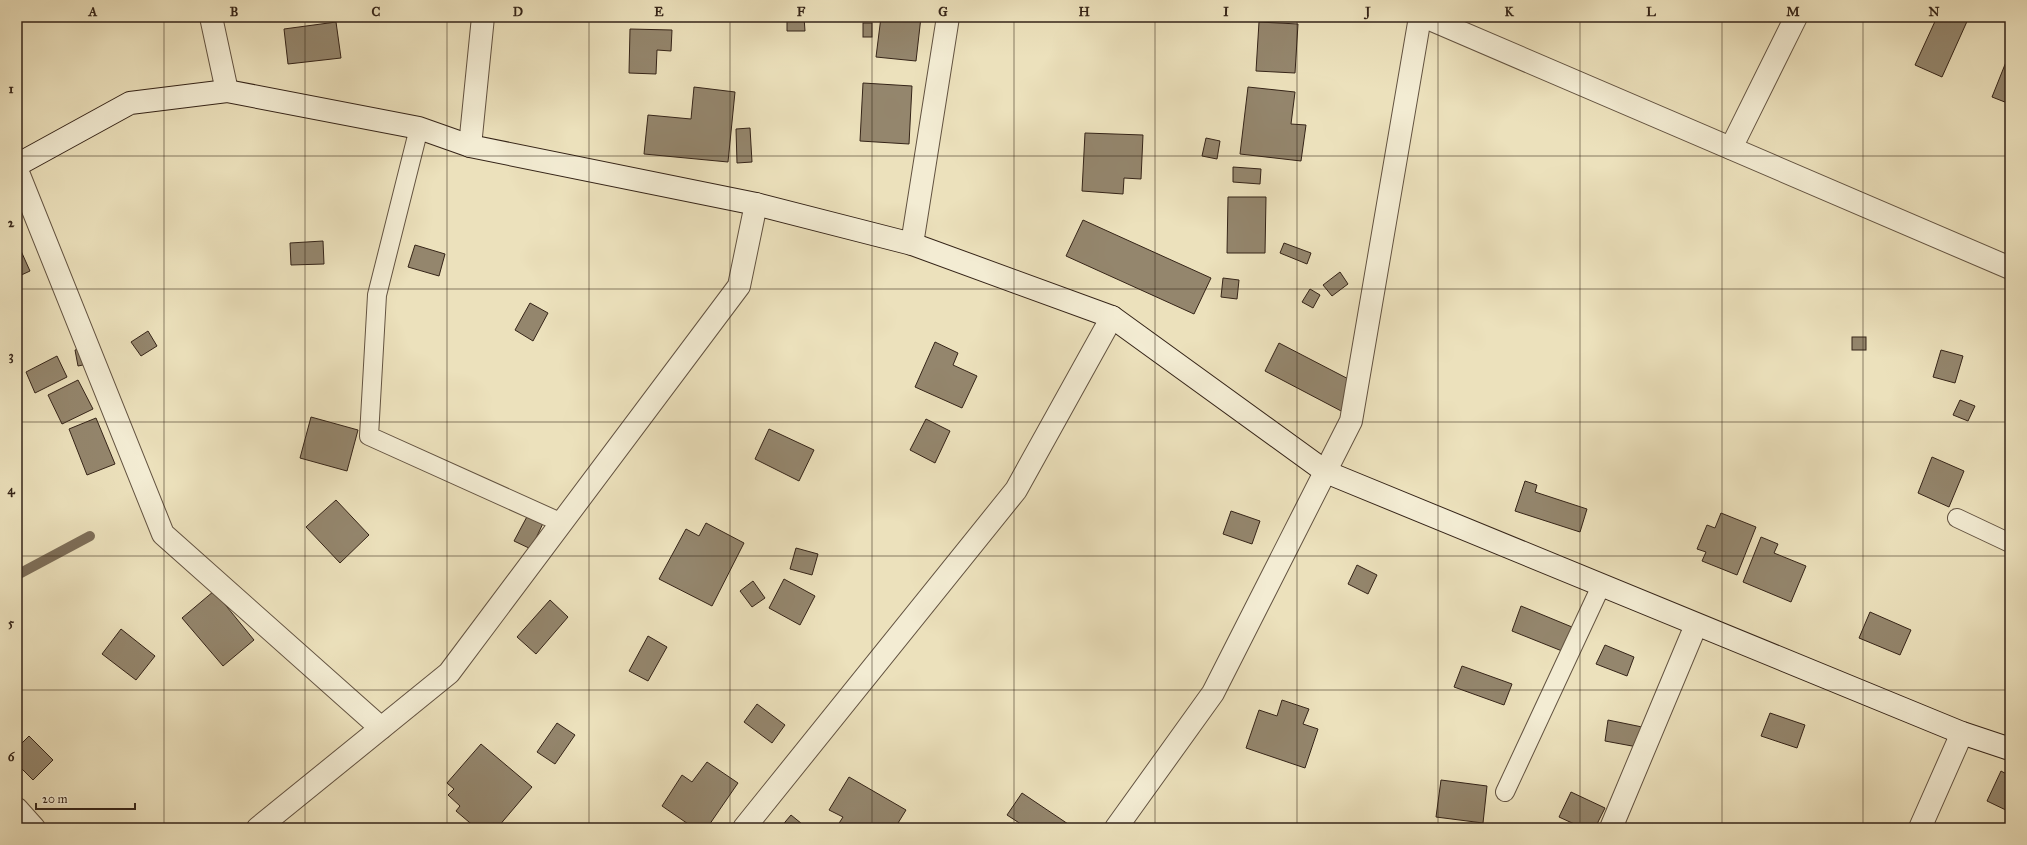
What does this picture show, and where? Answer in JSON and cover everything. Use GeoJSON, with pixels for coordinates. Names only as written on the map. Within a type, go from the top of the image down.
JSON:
{"type":"FeatureCollection","features":[{"type":"Feature","properties":{"kind":"street"},"geometry":{"type":"LineString","coordinates":[[211,17],[227,91]]}},
{"type":"Feature","properties":{"kind":"street"},"geometry":{"type":"LineString","coordinates":[[470,146],[483,17]]}},
{"type":"Feature","properties":{"kind":"street"},"geometry":{"type":"LineString","coordinates":[[912,244],[948,17]]}},
{"type":"Feature","properties":{"kind":"street"},"geometry":{"type":"LineString","coordinates":[[1116,828],[1213,693],[1351,421],[1420,17]]}},
{"type":"Feature","properties":{"kind":"street"},"geometry":{"type":"LineString","coordinates":[[1425,17],[2010,268]]}},
{"type":"Feature","properties":{"kind":"street"},"geometry":{"type":"LineString","coordinates":[[1731,148],[1796,17]]}},
{"type":"Feature","properties":{"kind":"street"},"geometry":{"type":"LineString","coordinates":[[17,166],[130,103],[227,91],[420,128],[470,146],[756,204],[912,244],[1112,316],[1326,472],[1962,733],[2010,749]]}},
{"type":"Feature","properties":{"kind":"street"},"geometry":{"type":"LineString","coordinates":[[17,170],[163,534],[381,728]]}},
{"type":"Feature","properties":{"kind":"street"},"geometry":{"type":"LineString","coordinates":[[258,828],[449,673],[739,286],[756,204]]}},
{"type":"Feature","properties":{"kind":"street"},"geometry":{"type":"LineString","coordinates":[[744,828],[1016,490],[1112,316]]}},
{"type":"Feature","properties":{"kind":"street"},"geometry":{"type":"LineString","coordinates":[[1611,828],[1696,625]]}},
{"type":"Feature","properties":{"kind":"street"},"geometry":{"type":"LineString","coordinates":[[1920,828],[1962,733]]}},
{"type":"Feature","properties":{"kind":"street"},"geometry":{"type":"LineString","coordinates":[[17,809],[34,828]]}},
{"type":"Feature","properties":{"kind":"lane"},"geometry":{"type":"LineString","coordinates":[[420,128],[377,295],[369,436],[562,523]]}},
{"type":"Feature","properties":{"kind":"lane"},"geometry":{"type":"LineString","coordinates":[[1957,518],[2010,543]]}},
{"type":"Feature","properties":{"kind":"lane"},"geometry":{"type":"LineString","coordinates":[[1506,792],[1601,586]]}},
{"type":"Feature","properties":{"kind":"building"},"geometry":{"type":"Polygon","coordinates":[[[787,17],[804,17],[805,31],[787,31],[787,17]]]}},
{"type":"Feature","properties":{"kind":"building"},"geometry":{"type":"Polygon","coordinates":[[[881,17],[921,17],[916,61],[876,57],[881,17]]]}},
{"type":"Feature","properties":{"kind":"building"},"geometry":{"type":"Polygon","coordinates":[[[1937,17],[1969,17],[1942,77],[1915,65],[1937,17]]]}},
{"type":"Feature","properties":{"kind":"building"},"geometry":{"type":"Polygon","coordinates":[[[336,22],[341,58],[288,64],[284,29],[336,22]]]}},
{"type":"Feature","properties":{"kind":"building"},"geometry":{"type":"Polygon","coordinates":[[[1259,22],[1298,24],[1295,73],[1256,71],[1259,22]]]}},
{"type":"Feature","properties":{"kind":"building"},"geometry":{"type":"Polygon","coordinates":[[[863,23],[872,23],[872,37],[863,37],[863,23]]]}},
{"type":"Feature","properties":{"kind":"building"},"geometry":{"type":"Polygon","coordinates":[[[630,29],[672,30],[671,51],[657,50],[656,74],[629,73],[630,29]]]}},
{"type":"Feature","properties":{"kind":"building"},"geometry":{"type":"Polygon","coordinates":[[[2008,57],[2010,58],[2010,104],[1992,97],[2008,57]]]}},
{"type":"Feature","properties":{"kind":"building"},"geometry":{"type":"Polygon","coordinates":[[[863,83],[912,86],[909,144],[860,141],[863,83]]]}},
{"type":"Feature","properties":{"kind":"building"},"geometry":{"type":"Polygon","coordinates":[[[694,87],[735,92],[728,162],[644,154],[648,115],[691,119],[694,87]]]}},
{"type":"Feature","properties":{"kind":"building"},"geometry":{"type":"Polygon","coordinates":[[[1248,87],[1295,92],[1291,124],[1306,125],[1301,161],[1240,154],[1248,87]]]}},
{"type":"Feature","properties":{"kind":"building"},"geometry":{"type":"Polygon","coordinates":[[[750,128],[752,162],[737,163],[736,129],[750,128]]]}},
{"type":"Feature","properties":{"kind":"building"},"geometry":{"type":"Polygon","coordinates":[[[1085,133],[1143,135],[1141,179],[1124,178],[1123,194],[1082,191],[1085,133]]]}},
{"type":"Feature","properties":{"kind":"building"},"geometry":{"type":"Polygon","coordinates":[[[1206,138],[1220,141],[1217,159],[1202,156],[1206,138]]]}},
{"type":"Feature","properties":{"kind":"building"},"geometry":{"type":"Polygon","coordinates":[[[1233,167],[1261,169],[1260,184],[1233,182],[1233,167]]]}},
{"type":"Feature","properties":{"kind":"building"},"geometry":{"type":"Polygon","coordinates":[[[1228,197],[1266,197],[1265,253],[1227,253],[1228,197]]]}},
{"type":"Feature","properties":{"kind":"building"},"geometry":{"type":"Polygon","coordinates":[[[1083,220],[1211,278],[1194,314],[1066,256],[1083,220]]]}},
{"type":"Feature","properties":{"kind":"building"},"geometry":{"type":"Polygon","coordinates":[[[323,241],[324,264],[291,265],[290,243],[323,241]]]}},
{"type":"Feature","properties":{"kind":"building"},"geometry":{"type":"Polygon","coordinates":[[[17,242],[30,271],[17,277],[17,242]]]}},
{"type":"Feature","properties":{"kind":"building"},"geometry":{"type":"Polygon","coordinates":[[[1284,243],[1311,253],[1307,264],[1280,253],[1284,243]]]}},
{"type":"Feature","properties":{"kind":"building"},"geometry":{"type":"Polygon","coordinates":[[[415,245],[445,254],[439,276],[408,267],[415,245]]]}},
{"type":"Feature","properties":{"kind":"building"},"geometry":{"type":"Polygon","coordinates":[[[1340,272],[1348,284],[1332,296],[1323,285],[1340,272]]]}},
{"type":"Feature","properties":{"kind":"building"},"geometry":{"type":"Polygon","coordinates":[[[1223,278],[1239,280],[1237,299],[1221,297],[1223,278]]]}},
{"type":"Feature","properties":{"kind":"building"},"geometry":{"type":"Polygon","coordinates":[[[1310,289],[1320,295],[1313,308],[1302,302],[1310,289]]]}},
{"type":"Feature","properties":{"kind":"building"},"geometry":{"type":"Polygon","coordinates":[[[530,303],[548,313],[533,341],[515,330],[530,303]]]}},
{"type":"Feature","properties":{"kind":"building"},"geometry":{"type":"Polygon","coordinates":[[[148,331],[157,346],[141,356],[131,342],[148,331]]]}},
{"type":"Feature","properties":{"kind":"building"},"geometry":{"type":"Polygon","coordinates":[[[1852,337],[1866,337],[1866,350],[1852,350],[1852,337]]]}},
{"type":"Feature","properties":{"kind":"building"},"geometry":{"type":"Polygon","coordinates":[[[935,342],[958,353],[953,365],[977,376],[962,408],[915,387],[935,342]]]}},
{"type":"Feature","properties":{"kind":"building"},"geometry":{"type":"Polygon","coordinates":[[[1279,343],[1360,385],[1345,413],[1265,371],[1279,343]]]}},
{"type":"Feature","properties":{"kind":"building"},"geometry":{"type":"Polygon","coordinates":[[[94,346],[97,362],[78,366],[75,350],[94,346]]]}},
{"type":"Feature","properties":{"kind":"building"},"geometry":{"type":"Polygon","coordinates":[[[1941,350],[1963,356],[1955,383],[1933,377],[1941,350]]]}},
{"type":"Feature","properties":{"kind":"building"},"geometry":{"type":"Polygon","coordinates":[[[57,356],[67,377],[35,393],[26,372],[57,356]]]}},
{"type":"Feature","properties":{"kind":"building"},"geometry":{"type":"Polygon","coordinates":[[[78,380],[93,409],[62,424],[48,395],[78,380]]]}},
{"type":"Feature","properties":{"kind":"building"},"geometry":{"type":"Polygon","coordinates":[[[1960,400],[1975,406],[1968,421],[1953,415],[1960,400]]]}},
{"type":"Feature","properties":{"kind":"building"},"geometry":{"type":"Polygon","coordinates":[[[311,417],[358,430],[347,471],[300,458],[311,417]]]}},
{"type":"Feature","properties":{"kind":"building"},"geometry":{"type":"Polygon","coordinates":[[[96,418],[115,464],[87,475],[69,429],[96,418]]]}},
{"type":"Feature","properties":{"kind":"building"},"geometry":{"type":"Polygon","coordinates":[[[926,419],[950,431],[935,463],[910,450],[926,419]]]}},
{"type":"Feature","properties":{"kind":"building"},"geometry":{"type":"Polygon","coordinates":[[[769,429],[814,450],[799,481],[755,459],[769,429]]]}},
{"type":"Feature","properties":{"kind":"building"},"geometry":{"type":"Polygon","coordinates":[[[1932,457],[1964,471],[1949,507],[1918,493],[1932,457]]]}},
{"type":"Feature","properties":{"kind":"building"},"geometry":{"type":"Polygon","coordinates":[[[1525,481],[1537,485],[1535,492],[1587,509],[1580,532],[1515,511],[1525,481]]]}},
{"type":"Feature","properties":{"kind":"building"},"geometry":{"type":"Polygon","coordinates":[[[336,500],[369,535],[340,563],[306,527],[336,500]]]}},
{"type":"Feature","properties":{"kind":"building"},"geometry":{"type":"Polygon","coordinates":[[[530,511],[545,519],[531,549],[514,541],[530,511]]]}},
{"type":"Feature","properties":{"kind":"building"},"geometry":{"type":"Polygon","coordinates":[[[1231,511],[1260,521],[1252,544],[1223,534],[1231,511]]]}},
{"type":"Feature","properties":{"kind":"building"},"geometry":{"type":"Polygon","coordinates":[[[1721,513],[1756,527],[1737,575],[1702,561],[1706,552],[1697,549],[1707,525],[1715,528],[1721,513]]]}},
{"type":"Feature","properties":{"kind":"building"},"geometry":{"type":"Polygon","coordinates":[[[706,523],[744,543],[712,606],[659,579],[686,529],[699,536],[706,523]]]}},
{"type":"Feature","properties":{"kind":"building"},"geometry":{"type":"Polygon","coordinates":[[[1761,537],[1778,544],[1774,553],[1806,566],[1791,602],[1743,582],[1761,537]]]}},
{"type":"Feature","properties":{"kind":"building"},"geometry":{"type":"Polygon","coordinates":[[[796,548],[818,554],[812,575],[790,569],[796,548]]]}},
{"type":"Feature","properties":{"kind":"building"},"geometry":{"type":"Polygon","coordinates":[[[1357,565],[1377,575],[1368,594],[1348,584],[1357,565]]]}},
{"type":"Feature","properties":{"kind":"building"},"geometry":{"type":"Polygon","coordinates":[[[784,579],[815,596],[800,625],[769,608],[784,579]]]}},
{"type":"Feature","properties":{"kind":"building"},"geometry":{"type":"Polygon","coordinates":[[[753,581],[765,598],[752,607],[740,591],[753,581]]]}},
{"type":"Feature","properties":{"kind":"building"},"geometry":{"type":"Polygon","coordinates":[[[214,591],[254,640],[223,666],[182,618],[214,591]]]}},
{"type":"Feature","properties":{"kind":"building"},"geometry":{"type":"Polygon","coordinates":[[[550,600],[568,617],[536,654],[517,637],[550,600]]]}},
{"type":"Feature","properties":{"kind":"building"},"geometry":{"type":"Polygon","coordinates":[[[1521,606],[1572,627],[1562,651],[1512,631],[1521,606]]]}},
{"type":"Feature","properties":{"kind":"building"},"geometry":{"type":"Polygon","coordinates":[[[1870,612],[1911,630],[1900,655],[1859,638],[1870,612]]]}},
{"type":"Feature","properties":{"kind":"building"},"geometry":{"type":"Polygon","coordinates":[[[121,629],[155,656],[136,680],[102,654],[121,629]]]}},
{"type":"Feature","properties":{"kind":"building"},"geometry":{"type":"Polygon","coordinates":[[[648,636],[667,647],[648,681],[629,671],[648,636]]]}},
{"type":"Feature","properties":{"kind":"building"},"geometry":{"type":"Polygon","coordinates":[[[1605,645],[1634,657],[1627,676],[1596,664],[1605,645]]]}},
{"type":"Feature","properties":{"kind":"building"},"geometry":{"type":"Polygon","coordinates":[[[1462,666],[1512,684],[1504,705],[1454,687],[1462,666]]]}},
{"type":"Feature","properties":{"kind":"building"},"geometry":{"type":"Polygon","coordinates":[[[1282,700],[1309,709],[1303,724],[1318,729],[1305,768],[1246,748],[1259,710],[1277,716],[1282,700]]]}},
{"type":"Feature","properties":{"kind":"building"},"geometry":{"type":"Polygon","coordinates":[[[757,704],[785,725],[772,743],[744,722],[757,704]]]}},
{"type":"Feature","properties":{"kind":"building"},"geometry":{"type":"Polygon","coordinates":[[[1770,713],[1805,725],[1797,748],[1761,736],[1770,713]]]}},
{"type":"Feature","properties":{"kind":"building"},"geometry":{"type":"Polygon","coordinates":[[[1608,720],[1647,728],[1643,748],[1605,741],[1608,720]]]}},
{"type":"Feature","properties":{"kind":"building"},"geometry":{"type":"Polygon","coordinates":[[[557,723],[575,735],[555,764],[537,752],[557,723]]]}},
{"type":"Feature","properties":{"kind":"building"},"geometry":{"type":"Polygon","coordinates":[[[29,736],[53,760],[33,780],[17,764],[17,748],[29,736]]]}},
{"type":"Feature","properties":{"kind":"building"},"geometry":{"type":"Polygon","coordinates":[[[481,744],[532,787],[498,827],[493,823],[488,828],[476,828],[456,811],[460,806],[448,795],[454,789],[447,783],[481,744]]]}},
{"type":"Feature","properties":{"kind":"building"},"geometry":{"type":"Polygon","coordinates":[[[707,762],[738,783],[707,828],[694,828],[662,806],[682,775],[692,782],[707,762]]]}},
{"type":"Feature","properties":{"kind":"building"},"geometry":{"type":"Polygon","coordinates":[[[2001,771],[2010,776],[2010,812],[1987,801],[2001,771]]]}},
{"type":"Feature","properties":{"kind":"building"},"geometry":{"type":"Polygon","coordinates":[[[849,777],[906,810],[895,828],[836,828],[843,817],[829,810],[849,777]]]}},
{"type":"Feature","properties":{"kind":"building"},"geometry":{"type":"Polygon","coordinates":[[[1441,780],[1487,786],[1483,823],[1436,817],[1441,780]]]}},
{"type":"Feature","properties":{"kind":"building"},"geometry":{"type":"Polygon","coordinates":[[[1571,792],[1605,808],[1595,828],[1583,828],[1559,817],[1571,792]]]}},
{"type":"Feature","properties":{"kind":"building"},"geometry":{"type":"Polygon","coordinates":[[[1022,793],[1074,828],[1027,828],[1007,815],[1022,793]]]}},
{"type":"Feature","properties":{"kind":"building"},"geometry":{"type":"Polygon","coordinates":[[[791,815],[807,828],[780,828],[791,815]]]}},
{"type":"Feature","properties":{"kind":"waterway"},"geometry":{"type":"LineString","coordinates":[[17,575],[90,536]]}}]}
